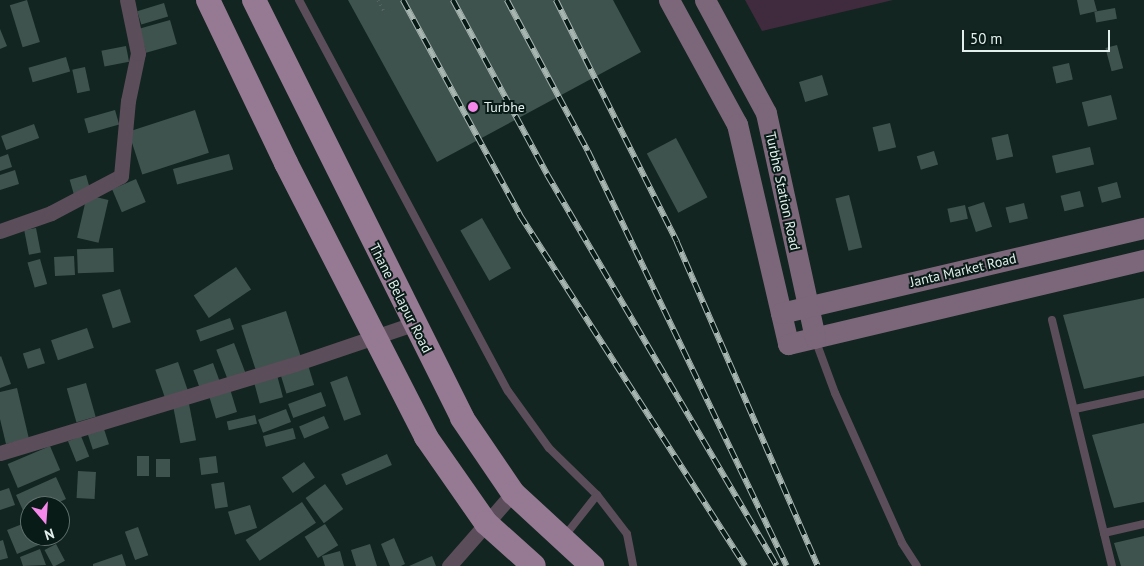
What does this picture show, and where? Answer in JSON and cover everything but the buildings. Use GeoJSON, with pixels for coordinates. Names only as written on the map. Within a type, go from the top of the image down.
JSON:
{"type":"FeatureCollection","features":[{"type":"Feature","properties":{"kind":"main road"},"geometry":{"type":"LineString","coordinates":[[208,0],[426,437],[486,523],[534,566]]}},
{"type":"Feature","properties":{"kind":"main road","name":"Thane Belapur Road"},"geometry":{"type":"LineString","coordinates":[[254,0],[413,324],[462,418],[513,493],[592,566]]}},
{"type":"Feature","properties":{"kind":"main road","name":"Turbhe Station Road"},"geometry":{"type":"LineString","coordinates":[[670,0],[737,124],[788,344],[815,338],[766,113],[705,0]]}},
{"type":"Feature","properties":{"kind":"main road","name":"Janta Market Road"},"geometry":{"type":"LineString","coordinates":[[781,313],[1144,228]]}},
{"type":"Feature","properties":{"kind":"main road"},"geometry":{"type":"LineString","coordinates":[[815,338],[1144,260]]}},
{"type":"Feature","properties":{"kind":"street"},"geometry":{"type":"LineString","coordinates":[[0,231],[51,213],[121,176],[128,101],[138,53],[127,0]]}},
{"type":"Feature","properties":{"kind":"street"},"geometry":{"type":"LineString","coordinates":[[0,453],[375,338],[413,324]]}},
{"type":"Feature","properties":{"kind":"street"},"geometry":{"type":"LineString","coordinates":[[449,566],[513,493]]}},
{"type":"Feature","properties":{"kind":"lane"},"geometry":{"type":"LineString","coordinates":[[298,0],[508,391],[549,448],[597,495],[628,534],[633,566]]}},
{"type":"Feature","properties":{"kind":"lane"},"geometry":{"type":"LineString","coordinates":[[1052,320],[1112,566]]}},
{"type":"Feature","properties":{"kind":"lane","name":"Turbhe Station Road"},"geometry":{"type":"LineString","coordinates":[[815,338],[835,393],[902,543],[917,566]]}},
{"type":"Feature","properties":{"kind":"lane"},"geometry":{"type":"LineString","coordinates":[[1075,409],[1144,394]]}},
{"type":"Feature","properties":{"kind":"lane"},"geometry":{"type":"LineString","coordinates":[[563,539],[597,495]]}},
{"type":"Feature","properties":{"kind":"lane"},"geometry":{"type":"LineString","coordinates":[[1104,533],[1144,524]]}},
{"type":"Feature","properties":{"kind":"path"},"geometry":{"type":"LineString","coordinates":[[378,0],[385,13]]}},
{"type":"Feature","properties":{"kind":"shaded area"},"geometry":{"type":"Polygon","coordinates":[[[745,0],[893,0],[762,31],[745,0]]]}},
{"type":"Feature","properties":{"kind":"railway"},"geometry":{"type":"LineString","coordinates":[[403,0],[520,215],[745,566]]}},
{"type":"Feature","properties":{"kind":"railway"},"geometry":{"type":"LineString","coordinates":[[453,0],[547,174],[777,566]]}},
{"type":"Feature","properties":{"kind":"railway"},"geometry":{"type":"LineString","coordinates":[[507,0],[588,151],[787,566]]}},
{"type":"Feature","properties":{"kind":"railway"},"geometry":{"type":"LineString","coordinates":[[556,0],[677,242],[818,566]]}},
{"type":"Feature","properties":{"kind":"place","name":"Turbhe"},"geometry":{"type":"Point","coordinates":[473,107]}}]}
